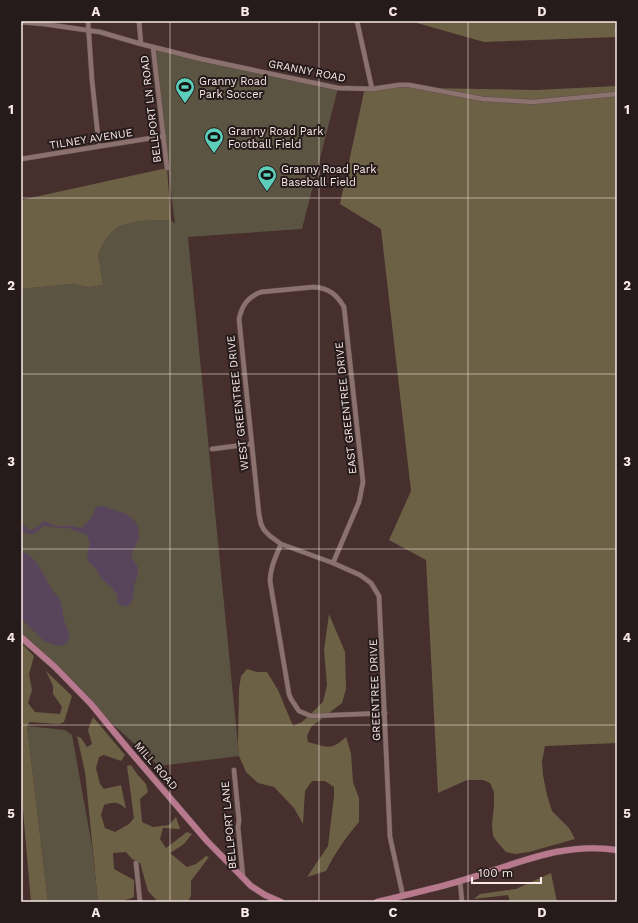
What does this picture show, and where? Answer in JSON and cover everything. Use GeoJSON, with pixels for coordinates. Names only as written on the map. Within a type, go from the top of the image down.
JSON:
{"type":"FeatureCollection","features":[{"type":"Feature","properties":{"kind":"main road","name":"MILL ROAD"},"geometry":{"type":"LineString","coordinates":[[21,637],[55,667],[91,704],[130,753],[207,841],[251,886],[278,902]]}},
{"type":"Feature","properties":{"kind":"main road"},"geometry":{"type":"LineString","coordinates":[[377,902],[460,881],[525,859],[557,851],[586,848],[617,850]]}},
{"type":"Feature","properties":{"kind":"street"},"geometry":{"type":"LineString","coordinates":[[88,21],[92,80],[100,146]]}},
{"type":"Feature","properties":{"kind":"street"},"geometry":{"type":"LineString","coordinates":[[139,21],[141,44]]}},
{"type":"Feature","properties":{"kind":"street"},"geometry":{"type":"LineString","coordinates":[[357,21],[372,89]]}},
{"type":"Feature","properties":{"kind":"street","name":"GRANNY ROAD"},"geometry":{"type":"LineString","coordinates":[[21,22],[43,22],[100,32],[141,44],[236,67],[291,77],[338,88],[372,89],[409,85],[483,99],[533,102],[617,94]]}},
{"type":"Feature","properties":{"kind":"street","name":"BELLPORT LN ROAD"},"geometry":{"type":"LineString","coordinates":[[153,47],[167,168]]}},
{"type":"Feature","properties":{"kind":"street","name":"TILNEY AVENUE"},"geometry":{"type":"LineString","coordinates":[[21,159],[164,136]]}},
{"type":"Feature","properties":{"kind":"street","name":"EAST GREENTREE DRIVE"},"geometry":{"type":"LineString","coordinates":[[290,289],[314,287],[326,289],[337,297],[344,307],[345,312],[363,482],[359,502],[333,563]]}},
{"type":"Feature","properties":{"kind":"street","name":"WEST GREENTREE DRIVE"},"geometry":{"type":"LineString","coordinates":[[281,544],[264,530],[259,514],[238,319],[247,300],[255,294],[290,289]]}},
{"type":"Feature","properties":{"kind":"street"},"geometry":{"type":"LineString","coordinates":[[212,449],[251,444]]}},
{"type":"Feature","properties":{"kind":"street"},"geometry":{"type":"LineString","coordinates":[[281,544],[272,565],[270,581],[291,699],[299,711],[311,716],[384,713]]}},
{"type":"Feature","properties":{"kind":"street","name":"GREENTREE DRIVE"},"geometry":{"type":"LineString","coordinates":[[281,544],[333,563],[366,578],[379,596],[390,837],[403,896]]}},
{"type":"Feature","properties":{"kind":"street","name":"BELLPORT LANE"},"geometry":{"type":"LineString","coordinates":[[234,770],[243,877]]}},
{"type":"Feature","properties":{"kind":"street"},"geometry":{"type":"LineString","coordinates":[[136,863],[140,902]]}},
{"type":"Feature","properties":{"kind":"street"},"geometry":{"type":"LineString","coordinates":[[460,881],[462,902]]}},
{"type":"Feature","properties":{"kind":"shaded area"},"geometry":{"type":"Polygon","coordinates":[[[410,21],[614,21],[617,37],[484,42],[410,21]]]}},
{"type":"Feature","properties":{"kind":"shaded area"},"geometry":{"type":"Polygon","coordinates":[[[153,47],[338,88],[315,178],[318,181],[313,186],[302,229],[188,237],[239,756],[159,766],[21,643],[21,289],[72,284],[89,287],[103,285],[98,254],[107,237],[119,226],[140,221],[171,220],[175,224],[153,47]]]}},
{"type":"Feature","properties":{"kind":"shaded area"},"geometry":{"type":"Polygon","coordinates":[[[617,86],[617,743],[545,746],[542,761],[543,775],[552,811],[569,828],[575,839],[529,852],[515,854],[506,852],[493,836],[492,824],[494,792],[490,783],[483,780],[467,780],[438,793],[426,560],[389,540],[411,491],[381,229],[340,204],[365,87],[537,90],[617,86]]]}},
{"type":"Feature","properties":{"kind":"shaded area"},"geometry":{"type":"Polygon","coordinates":[[[167,168],[171,220],[140,221],[119,226],[107,237],[98,254],[103,285],[89,287],[72,284],[21,289],[21,200],[167,168]]]}},
{"type":"Feature","properties":{"kind":"shaded area"},"geometry":{"type":"Polygon","coordinates":[[[99,506],[104,506],[125,513],[137,524],[139,538],[131,555],[138,567],[138,574],[134,586],[132,602],[125,607],[117,602],[116,593],[101,578],[96,569],[89,562],[87,556],[89,542],[86,534],[70,528],[45,526],[33,534],[21,532],[21,526],[23,525],[30,530],[34,529],[44,521],[55,526],[73,526],[82,528],[99,506]]]}},
{"type":"Feature","properties":{"kind":"shaded area"},"geometry":{"type":"Polygon","coordinates":[[[21,551],[35,561],[52,590],[59,598],[62,606],[64,622],[69,632],[69,640],[62,646],[45,642],[21,619],[21,551]]]}},
{"type":"Feature","properties":{"kind":"shaded area"},"geometry":{"type":"Polygon","coordinates":[[[329,614],[345,652],[346,689],[342,703],[311,727],[307,736],[308,742],[328,747],[336,744],[346,737],[351,753],[353,782],[359,798],[359,822],[341,845],[326,871],[307,877],[328,846],[334,787],[325,781],[312,781],[305,791],[303,824],[294,808],[274,787],[258,783],[246,772],[239,756],[239,689],[241,676],[247,669],[257,672],[267,672],[278,690],[293,726],[302,722],[323,702],[327,685],[324,650],[329,614]]]}},
{"type":"Feature","properties":{"kind":"shaded area"},"geometry":{"type":"Polygon","coordinates":[[[21,643],[34,656],[29,674],[32,690],[28,703],[35,712],[60,714],[62,707],[53,694],[53,686],[46,671],[72,696],[64,722],[59,724],[30,722],[27,726],[48,902],[31,902],[21,787],[21,643]]]}},
{"type":"Feature","properties":{"kind":"shaded area"},"geometry":{"type":"Polygon","coordinates":[[[93,717],[125,755],[121,761],[104,755],[99,757],[96,768],[100,784],[104,789],[121,785],[126,809],[116,803],[104,805],[101,815],[105,828],[115,832],[129,824],[134,818],[127,766],[131,765],[146,784],[148,792],[140,799],[142,822],[153,827],[169,825],[176,817],[180,829],[163,828],[160,839],[166,848],[187,832],[192,834],[184,844],[170,853],[187,867],[196,864],[206,856],[209,857],[191,881],[191,895],[188,902],[158,902],[148,891],[140,863],[132,859],[126,852],[113,853],[114,869],[134,880],[134,897],[121,901],[98,902],[85,772],[77,736],[81,738],[87,747],[92,744],[88,730],[93,717]]]}},
{"type":"Feature","properties":{"kind":"shaded area"},"geometry":{"type":"Polygon","coordinates":[[[27,726],[65,730],[72,735],[92,846],[98,902],[48,902],[27,726]]]}},
{"type":"Feature","properties":{"kind":"shaded area"},"geometry":{"type":"Polygon","coordinates":[[[551,873],[557,902],[510,902],[508,895],[474,899],[480,894],[516,889],[551,873]]]}},
{"type":"Feature","properties":{"kind":"place","name":"Granny Road Park Soccer"},"geometry":{"type":"Point","coordinates":[185,104]}},
{"type":"Feature","properties":{"kind":"place","name":"Granny Road Park Football Field"},"geometry":{"type":"Point","coordinates":[214,154]}},
{"type":"Feature","properties":{"kind":"place","name":"Granny Road Park Baseball Field"},"geometry":{"type":"Point","coordinates":[267,192]}}]}
